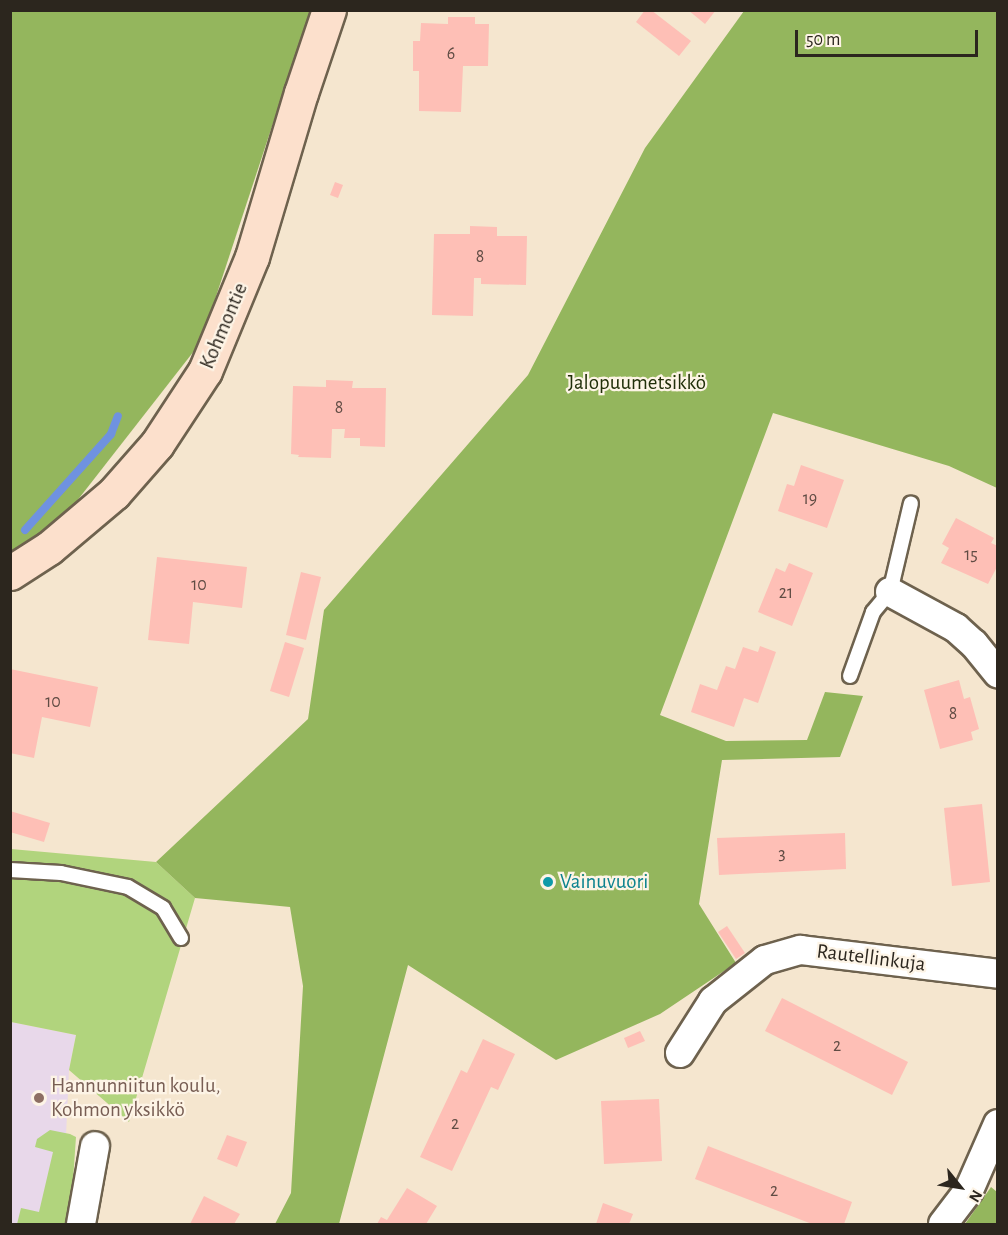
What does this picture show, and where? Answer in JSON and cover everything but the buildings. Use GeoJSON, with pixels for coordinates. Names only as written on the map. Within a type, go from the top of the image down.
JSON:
{"type":"FeatureCollection","features":[{"type":"Feature","properties":{"kind":"street","name":"Kohmontie"},"geometry":{"type":"LineString","coordinates":[[10,573],[49,548],[114,493],[157,444],[205,371],[230,317],[252,257],[301,93],[329,10]]}},
{"type":"Feature","properties":{"kind":"street"},"geometry":{"type":"LineString","coordinates":[[890,592],[956,628],[974,644],[998,675]]}},
{"type":"Feature","properties":{"kind":"street","name":"Rautellinkuja"},"geometry":{"type":"LineString","coordinates":[[680,1053],[713,1001],[765,960],[801,950],[998,974]]}},
{"type":"Feature","properties":{"kind":"street"},"geometry":{"type":"LineString","coordinates":[[943,1224],[969,1190],[998,1124]]}},
{"type":"Feature","properties":{"kind":"street"},"geometry":{"type":"LineString","coordinates":[[81,1224],[95,1146]]}},
{"type":"Feature","properties":{"kind":"lane"},"geometry":{"type":"LineString","coordinates":[[850,676],[873,612],[890,592],[910,503]]}},
{"type":"Feature","properties":{"kind":"lane"},"geometry":{"type":"LineString","coordinates":[[10,870],[62,873],[128,887],[163,908],[181,938]]}},
{"type":"Feature","properties":{"kind":"shaded area","name":"Hannunniitun koulu, Kohmon yksikkö"},"geometry":{"type":"Polygon","coordinates":[[[11,1022],[76,1035],[69,1070],[62,1224],[11,1224],[11,1022]]]}},
{"type":"Feature","properties":{"kind":"green space"},"geometry":{"type":"Polygon","coordinates":[[[11,11],[310,11],[201,342],[73,506],[34,541],[11,553],[11,11]]]}},
{"type":"Feature","properties":{"kind":"green space","name":"Jalopuumetsikkö"},"geometry":{"type":"Polygon","coordinates":[[[744,11],[997,11],[997,488],[949,466],[773,413],[660,715],[726,741],[807,740],[825,692],[863,696],[840,757],[722,760],[699,904],[736,963],[660,1014],[556,1060],[408,965],[339,1224],[275,1224],[291,1193],[303,986],[290,907],[195,898],[156,862],[308,719],[324,610],[528,375],[645,148],[744,11]]]}},
{"type":"Feature","properties":{"kind":"green space"},"geometry":{"type":"Polygon","coordinates":[[[11,849],[156,862],[195,898],[129,1122],[69,1070],[76,1035],[11,1022],[11,849]]]}},
{"type":"Feature","properties":{"kind":"green space"},"geometry":{"type":"Polygon","coordinates":[[[50,1130],[76,1137],[70,1224],[17,1224],[21,1208],[39,1212],[53,1152],[35,1147],[37,1139],[50,1130]]]}},
{"type":"Feature","properties":{"kind":"green space"},"geometry":{"type":"Polygon","coordinates":[[[991,1187],[997,1192],[997,1224],[965,1224],[991,1187]]]}},
{"type":"Feature","properties":{"kind":"waterway"},"geometry":{"type":"LineString","coordinates":[[25,530],[111,434],[118,416]]}},
{"type":"Feature","properties":{"kind":"place","name":"Vainuvuori"},"geometry":{"type":"Point","coordinates":[548,882]}},
{"type":"Feature","properties":{"kind":"place","name":"Hannunniitun koulu, Kohmon yksikkö"},"geometry":{"type":"Point","coordinates":[39,1098]}}]}
